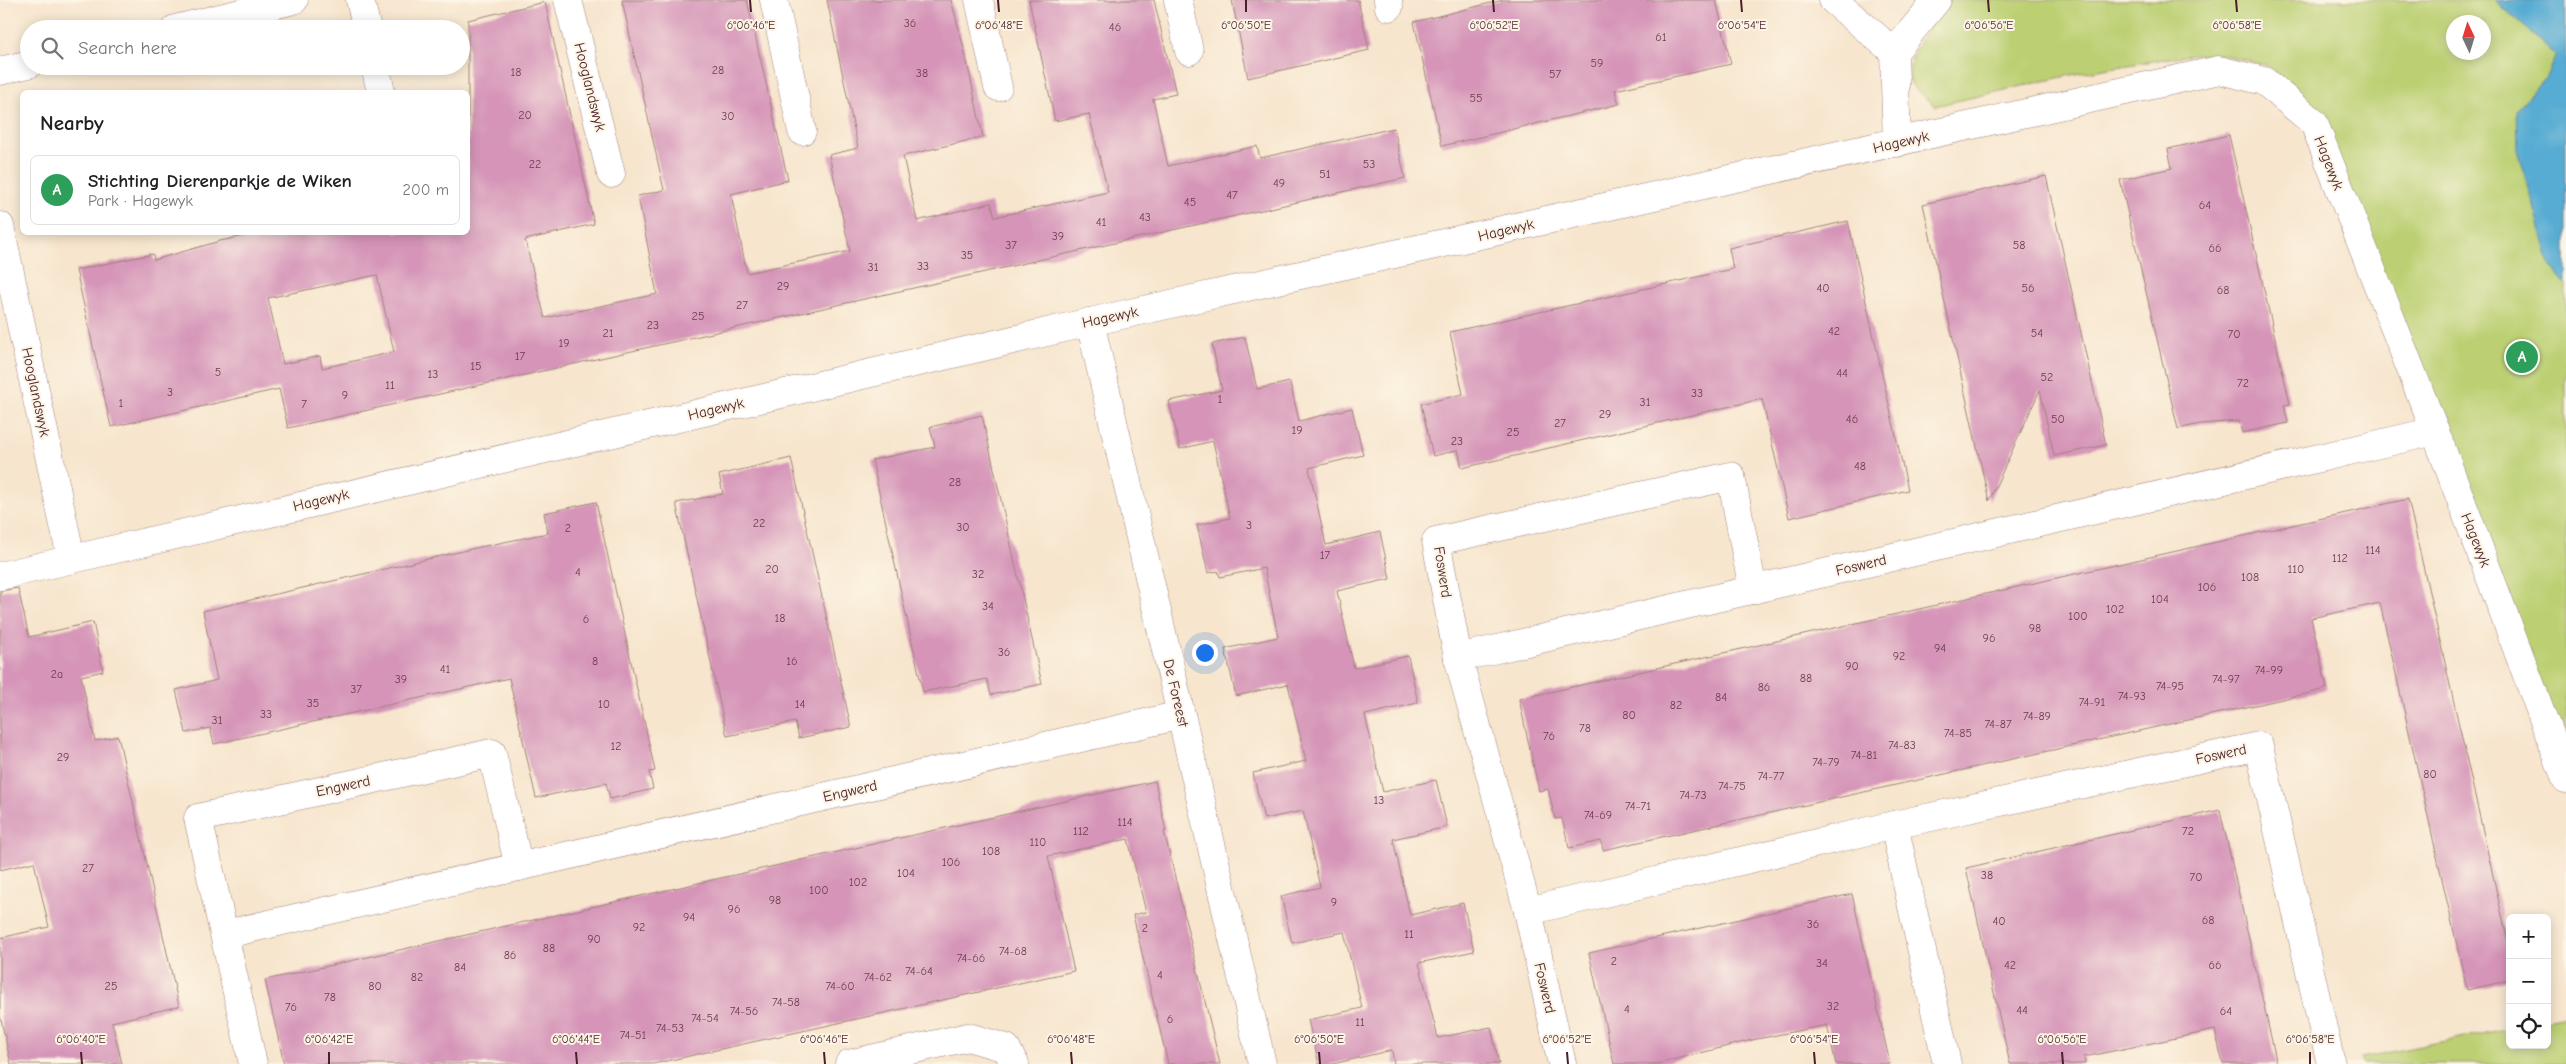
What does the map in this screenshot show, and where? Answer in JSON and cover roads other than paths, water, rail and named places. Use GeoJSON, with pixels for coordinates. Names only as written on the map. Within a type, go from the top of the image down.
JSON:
{"type":"FeatureCollection","features":[{"type":"Feature","properties":{"kind":"street"},"geometry":{"type":"LineString","coordinates":[[212,20],[294,0]]}},
{"type":"Feature","properties":{"kind":"street"},"geometry":{"type":"LineString","coordinates":[[360,0],[365,20]]}},
{"type":"Feature","properties":{"kind":"street","name":"Hooglandswyk"},"geometry":{"type":"LineString","coordinates":[[568,0],[612,174]]}},
{"type":"Feature","properties":{"kind":"street"},"geometry":{"type":"LineString","coordinates":[[774,0],[802,131]]}},
{"type":"Feature","properties":{"kind":"street"},"geometry":{"type":"LineString","coordinates":[[979,0],[998,87]]}},
{"type":"Feature","properties":{"kind":"street"},"geometry":{"type":"LineString","coordinates":[[1178,0],[1190,51]]}},
{"type":"Feature","properties":{"kind":"street"},"geometry":{"type":"LineString","coordinates":[[1833,0],[1894,52]]}},
{"type":"Feature","properties":{"kind":"street"},"geometry":{"type":"LineString","coordinates":[[1896,143],[1894,52],[1937,0]]}},
{"type":"Feature","properties":{"kind":"street"},"geometry":{"type":"LineString","coordinates":[[0,71],[20,66]]}},
{"type":"Feature","properties":{"kind":"street","name":"Hagewyk"},"geometry":{"type":"LineString","coordinates":[[0,576],[1090,322],[2219,70],[2264,81],[2314,123],[2435,432],[2566,779]]}},
{"type":"Feature","properties":{"kind":"street"},"geometry":{"type":"LineString","coordinates":[[377,75],[381,90]]}},
{"type":"Feature","properties":{"kind":"street","name":"Hooglandswyk"},"geometry":{"type":"LineString","coordinates":[[0,226],[71,558]]}},
{"type":"Feature","properties":{"kind":"street","name":"De Foreest"},"geometry":{"type":"LineString","coordinates":[[1090,322],[1262,1064]]}},
{"type":"Feature","properties":{"kind":"street","name":"Foswerd"},"geometry":{"type":"LineString","coordinates":[[1458,658],[2435,432]]}},
{"type":"Feature","properties":{"kind":"street","name":"Foswerd"},"geometry":{"type":"LineString","coordinates":[[1562,1064],[1528,911],[1458,658],[1436,541],[1731,476],[1754,590]]}},
{"type":"Feature","properties":{"kind":"street","name":"Engwerd"},"geometry":{"type":"LineString","coordinates":[[226,934],[1181,715]]}},
{"type":"Feature","properties":{"kind":"street","name":"Foswerd"},"geometry":{"type":"LineString","coordinates":[[1528,911],[1894,825],[2259,746],[2331,1064]]}},
{"type":"Feature","properties":{"kind":"street","name":"Engwerd"},"geometry":{"type":"LineString","coordinates":[[253,1064],[226,934],[198,818],[492,753],[519,867]]}},
{"type":"Feature","properties":{"kind":"street"},"geometry":{"type":"LineString","coordinates":[[1894,825],[1947,1064]]}},
{"type":"Feature","properties":{"kind":"street"},"geometry":{"type":"LineString","coordinates":[[849,1064],[968,1037],[1006,1048],[1015,1064]]}},
{"type":"Feature","properties":{"kind":"water"},"geometry":{"type":"Polygon","coordinates":[[[2495,0],[2566,0],[2566,284],[2559,279],[2550,264],[2518,149],[2517,109],[2546,77],[2556,55],[2495,0]]]}},
{"type":"Feature","properties":{"kind":"place","name":"Stichting Dierenparkje de Wiken"},"geometry":{"type":"Point","coordinates":[2522,357]}}]}
